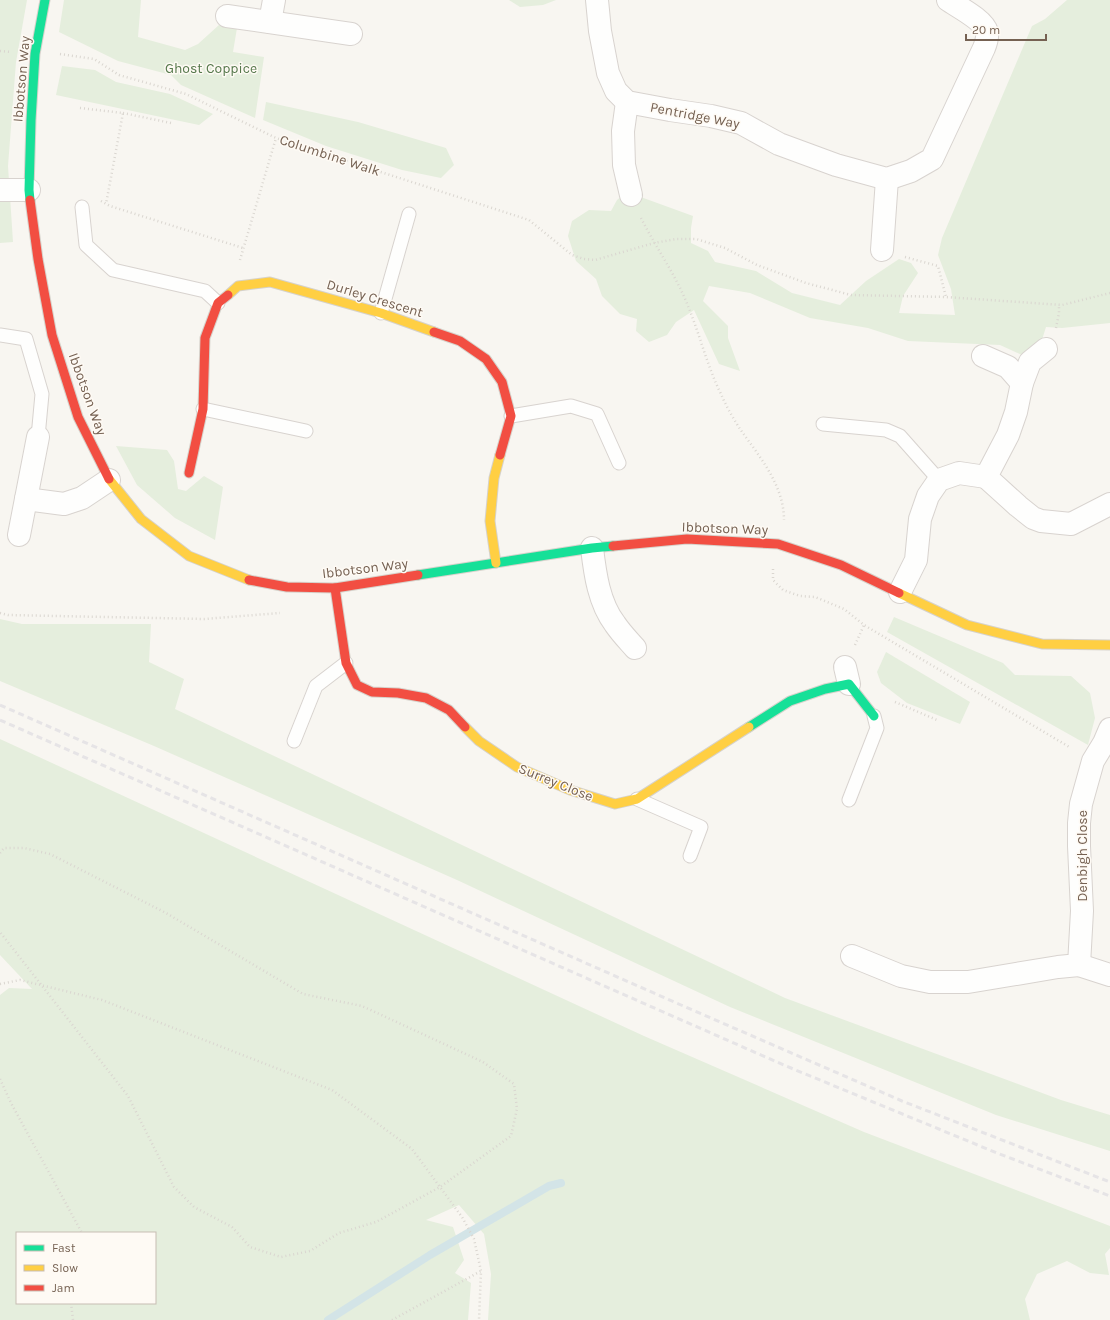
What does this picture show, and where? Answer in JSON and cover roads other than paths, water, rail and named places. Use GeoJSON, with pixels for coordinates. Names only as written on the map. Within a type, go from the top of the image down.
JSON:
{"type":"FeatureCollection","features":[{"type":"Feature","properties":{"kind":"street","name":"Ibbotson Way"},"geometry":{"type":"LineString","coordinates":[[45,0],[35,54],[31,120],[30,190],[38,259],[52,335],[78,418],[109,480],[141,519],[189,556],[245,579],[287,587],[335,588],[592,548],[687,539],[778,544],[842,565],[967,624],[1042,644],[1110,645]]}},
{"type":"Feature","properties":{"kind":"street"},"geometry":{"type":"LineString","coordinates":[[270,22],[274,0]]}},
{"type":"Feature","properties":{"kind":"street"},"geometry":{"type":"LineString","coordinates":[[597,0],[600,31],[608,73],[616,91],[627,102],[623,131],[624,165],[632,195]]}},
{"type":"Feature","properties":{"kind":"street"},"geometry":{"type":"LineString","coordinates":[[882,250],[887,179],[911,171],[932,159],[987,39],[986,31],[981,22],[948,0]]}},
{"type":"Feature","properties":{"kind":"street"},"geometry":{"type":"LineString","coordinates":[[227,16],[351,34]]}},
{"type":"Feature","properties":{"kind":"street","name":"Pentridge Way"},"geometry":{"type":"LineString","coordinates":[[627,102],[711,116],[741,123],[779,144],[836,165],[887,179]]}},
{"type":"Feature","properties":{"kind":"street"},"geometry":{"type":"LineString","coordinates":[[0,190],[30,190]]}},
{"type":"Feature","properties":{"kind":"street","name":"Durley Crescent"},"geometry":{"type":"LineString","coordinates":[[218,303],[238,286],[270,282],[381,313],[460,341],[486,359],[502,382],[511,416]]}},
{"type":"Feature","properties":{"kind":"street"},"geometry":{"type":"LineString","coordinates":[[189,473],[203,409],[206,338],[218,303]]}},
{"type":"Feature","properties":{"kind":"street"},"geometry":{"type":"LineString","coordinates":[[986,477],[1008,435],[1016,412],[1022,383],[1030,362],[1046,348]]}},
{"type":"Feature","properties":{"kind":"street"},"geometry":{"type":"LineString","coordinates":[[983,356],[1008,367],[1022,383]]}},
{"type":"Feature","properties":{"kind":"street"},"geometry":{"type":"LineString","coordinates":[[496,563],[490,521],[494,478],[511,416]]}},
{"type":"Feature","properties":{"kind":"street"},"geometry":{"type":"LineString","coordinates":[[19,535],[38,437]]}},
{"type":"Feature","properties":{"kind":"street"},"geometry":{"type":"LineString","coordinates":[[900,592],[916,560],[920,518],[928,496],[939,480],[959,473],[986,477],[1033,518],[1041,521],[1071,524],[1110,504]]}},
{"type":"Feature","properties":{"kind":"street"},"geometry":{"type":"LineString","coordinates":[[26,499],[64,504],[82,498],[109,480]]}},
{"type":"Feature","properties":{"kind":"street"},"geometry":{"type":"LineString","coordinates":[[592,548],[594,568],[601,597],[614,623],[635,648]]}},
{"type":"Feature","properties":{"kind":"street","name":"Surrey Close"},"geometry":{"type":"LineString","coordinates":[[335,588],[346,663],[357,685],[372,692],[426,698],[449,710],[479,741],[518,766],[570,790],[615,804],[636,799],[790,701],[825,689],[847,675],[874,716]]}},
{"type":"Feature","properties":{"kind":"street","name":"Denbigh Close"},"geometry":{"type":"LineString","coordinates":[[1079,966],[1082,911],[1079,823],[1081,804],[1093,761],[1104,743],[1110,729]]}},
{"type":"Feature","properties":{"kind":"street"},"geometry":{"type":"LineString","coordinates":[[852,956],[901,976],[930,982],[968,982],[1045,969],[1079,966],[1110,975]]}},
{"type":"Feature","properties":{"kind":"lane"},"geometry":{"type":"LineString","coordinates":[[82,207],[86,245],[112,270],[205,291],[218,303]]}},
{"type":"Feature","properties":{"kind":"lane"},"geometry":{"type":"LineString","coordinates":[[381,313],[409,214]]}},
{"type":"Feature","properties":{"kind":"lane"},"geometry":{"type":"LineString","coordinates":[[0,335],[26,339],[42,394],[38,437]]}},
{"type":"Feature","properties":{"kind":"lane"},"geometry":{"type":"LineString","coordinates":[[511,416],[571,406],[596,414],[619,463]]}},
{"type":"Feature","properties":{"kind":"lane"},"geometry":{"type":"LineString","coordinates":[[203,409],[306,431]]}},
{"type":"Feature","properties":{"kind":"lane"},"geometry":{"type":"LineString","coordinates":[[823,424],[886,430],[900,436],[939,480]]}},
{"type":"Feature","properties":{"kind":"lane"},"geometry":{"type":"LineString","coordinates":[[294,741],[316,686],[346,663]]}},
{"type":"Feature","properties":{"kind":"lane"},"geometry":{"type":"LineString","coordinates":[[849,800],[876,728],[874,716]]}},
{"type":"Feature","properties":{"kind":"lane"},"geometry":{"type":"LineString","coordinates":[[636,799],[701,827],[690,856]]}},
{"type":"Feature","properties":{"kind":"waterway"},"geometry":{"type":"LineString","coordinates":[[328,1320],[430,1255],[549,1186],[561,1183]]}},
{"type":"Feature","properties":{"kind":"railway"},"geometry":{"type":"LineString","coordinates":[[0,705],[902,1101],[1110,1182]]}},
{"type":"Feature","properties":{"kind":"railway"},"geometry":{"type":"LineString","coordinates":[[0,720],[786,1066],[997,1153],[1110,1196]]}},
{"type":"Feature","properties":{"kind":"park label","name":"Ghost Coppice"},"geometry":{"type":"Point","coordinates":[211,68]}}]}
